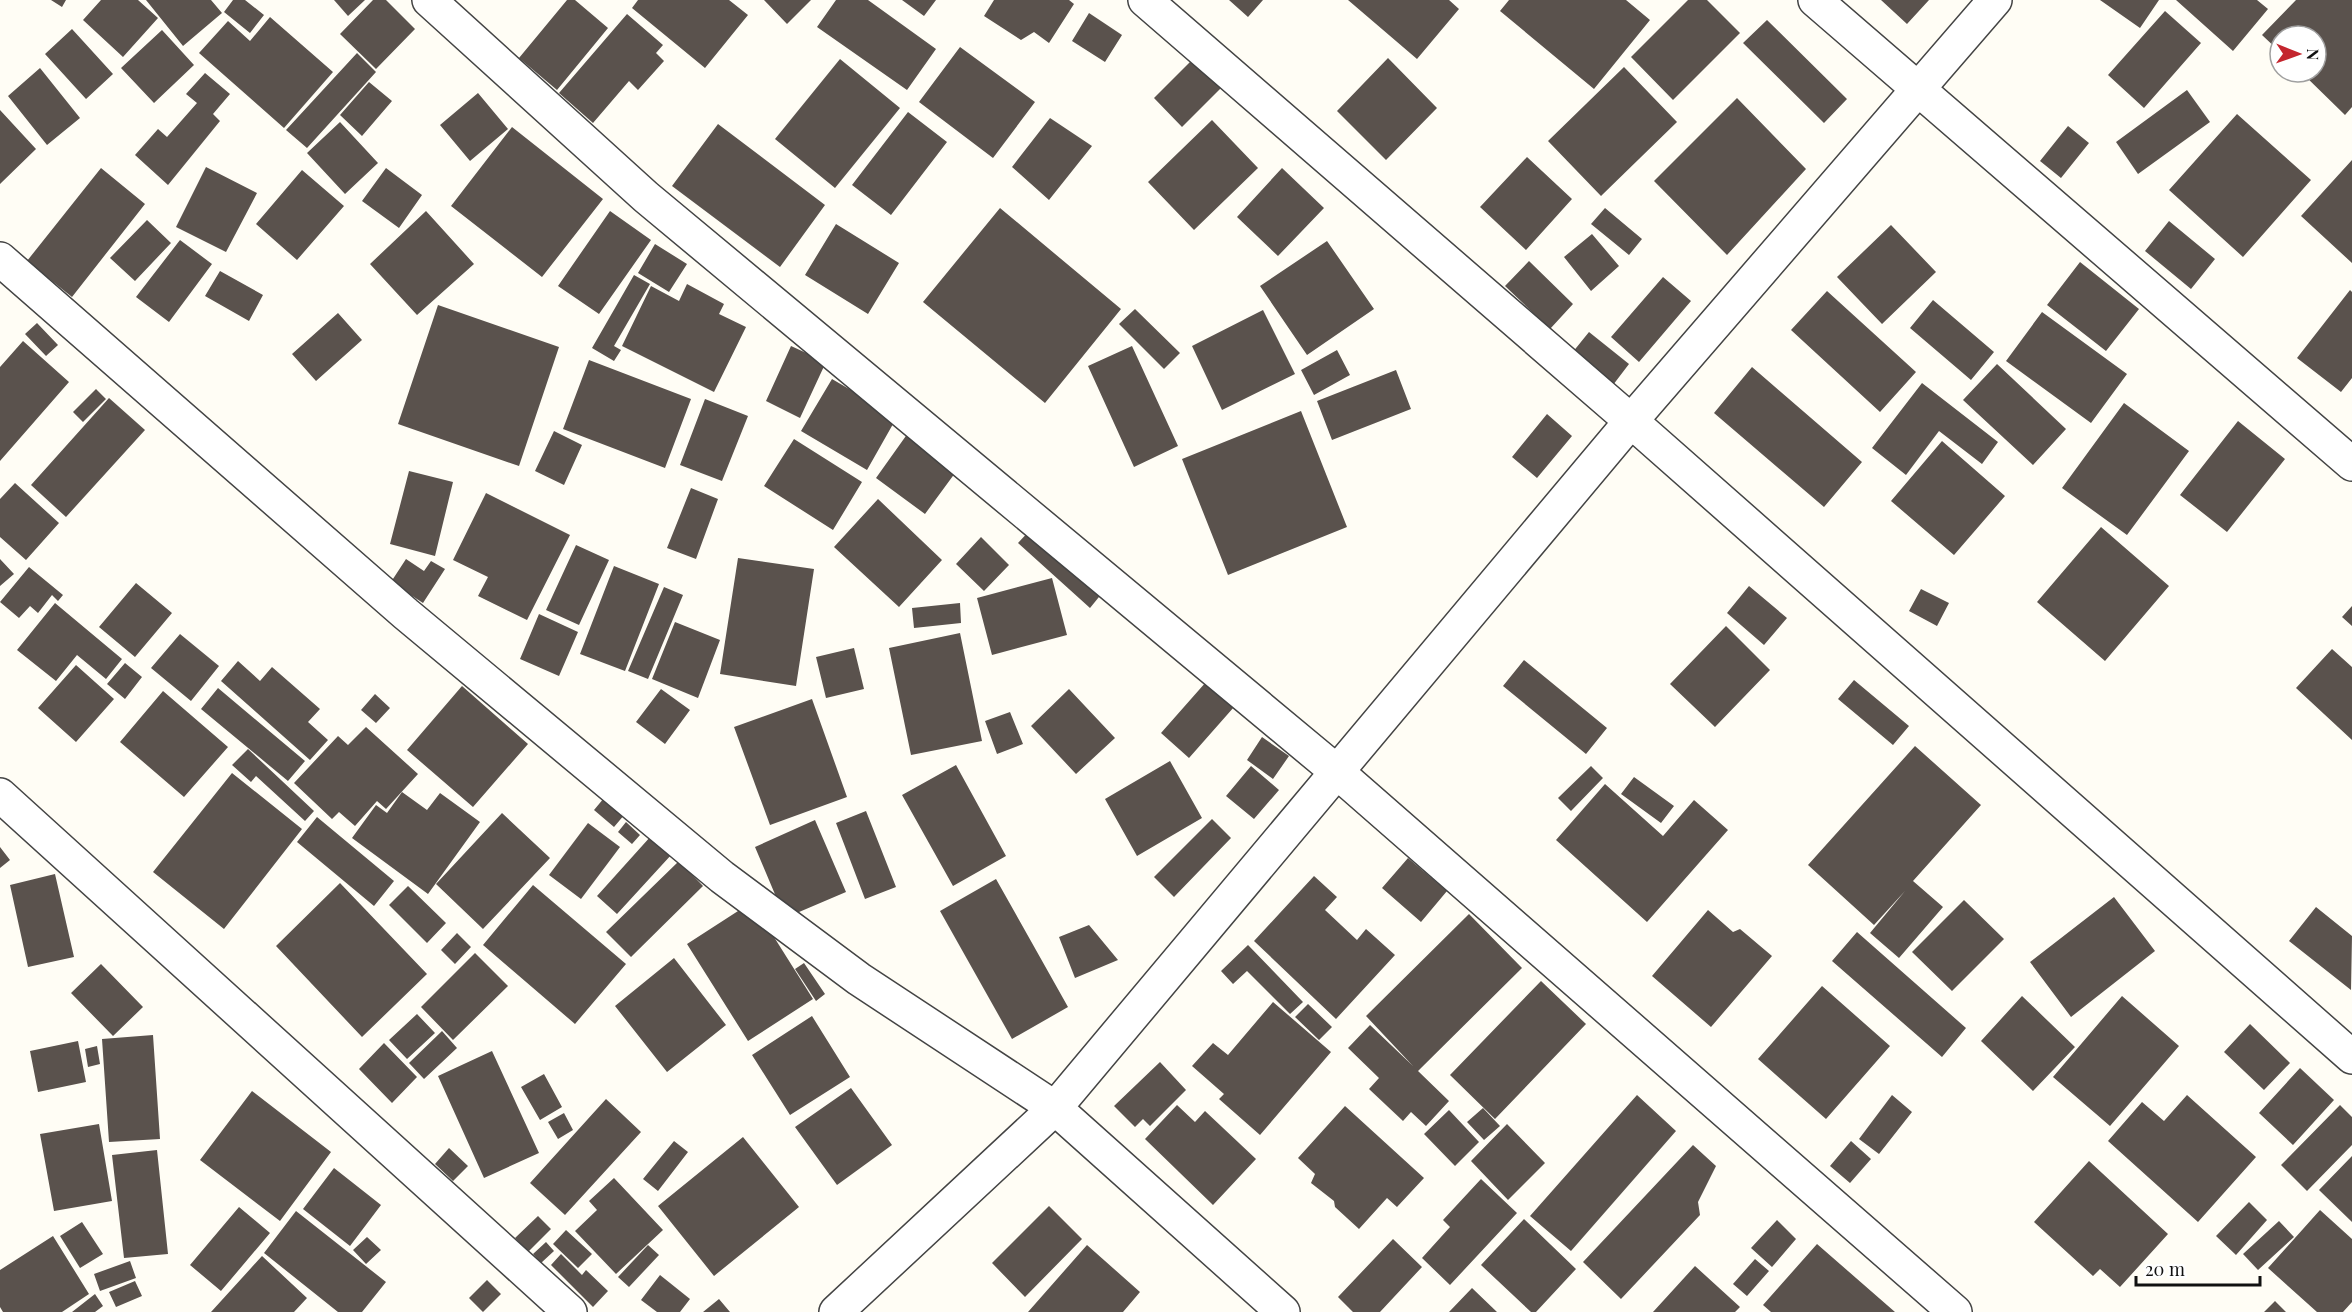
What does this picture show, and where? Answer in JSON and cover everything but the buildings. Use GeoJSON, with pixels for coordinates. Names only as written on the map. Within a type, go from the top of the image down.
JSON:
{"type":"FeatureCollection","features":[{"type":"Feature","properties":{"kind":"street"},"geometry":{"type":"LineString","coordinates":[[429,0],[646,197],[1336,771],[1955,1312]]}},
{"type":"Feature","properties":{"kind":"street"},"geometry":{"type":"LineString","coordinates":[[1145,0],[1631,421],[2352,1057]]}},
{"type":"Feature","properties":{"kind":"street"},"geometry":{"type":"LineString","coordinates":[[1815,0],[2352,464]]}},
{"type":"Feature","properties":{"kind":"street"},"geometry":{"type":"LineString","coordinates":[[836,1312],[1055,1107],[1631,421],[1995,0]]}},
{"type":"Feature","properties":{"kind":"street"},"geometry":{"type":"LineString","coordinates":[[0,259],[405,614],[722,877],[859,979],[1055,1107],[1283,1312]]}},
{"type":"Feature","properties":{"kind":"street"},"geometry":{"type":"LineString","coordinates":[[0,795],[570,1312]]}}]}
